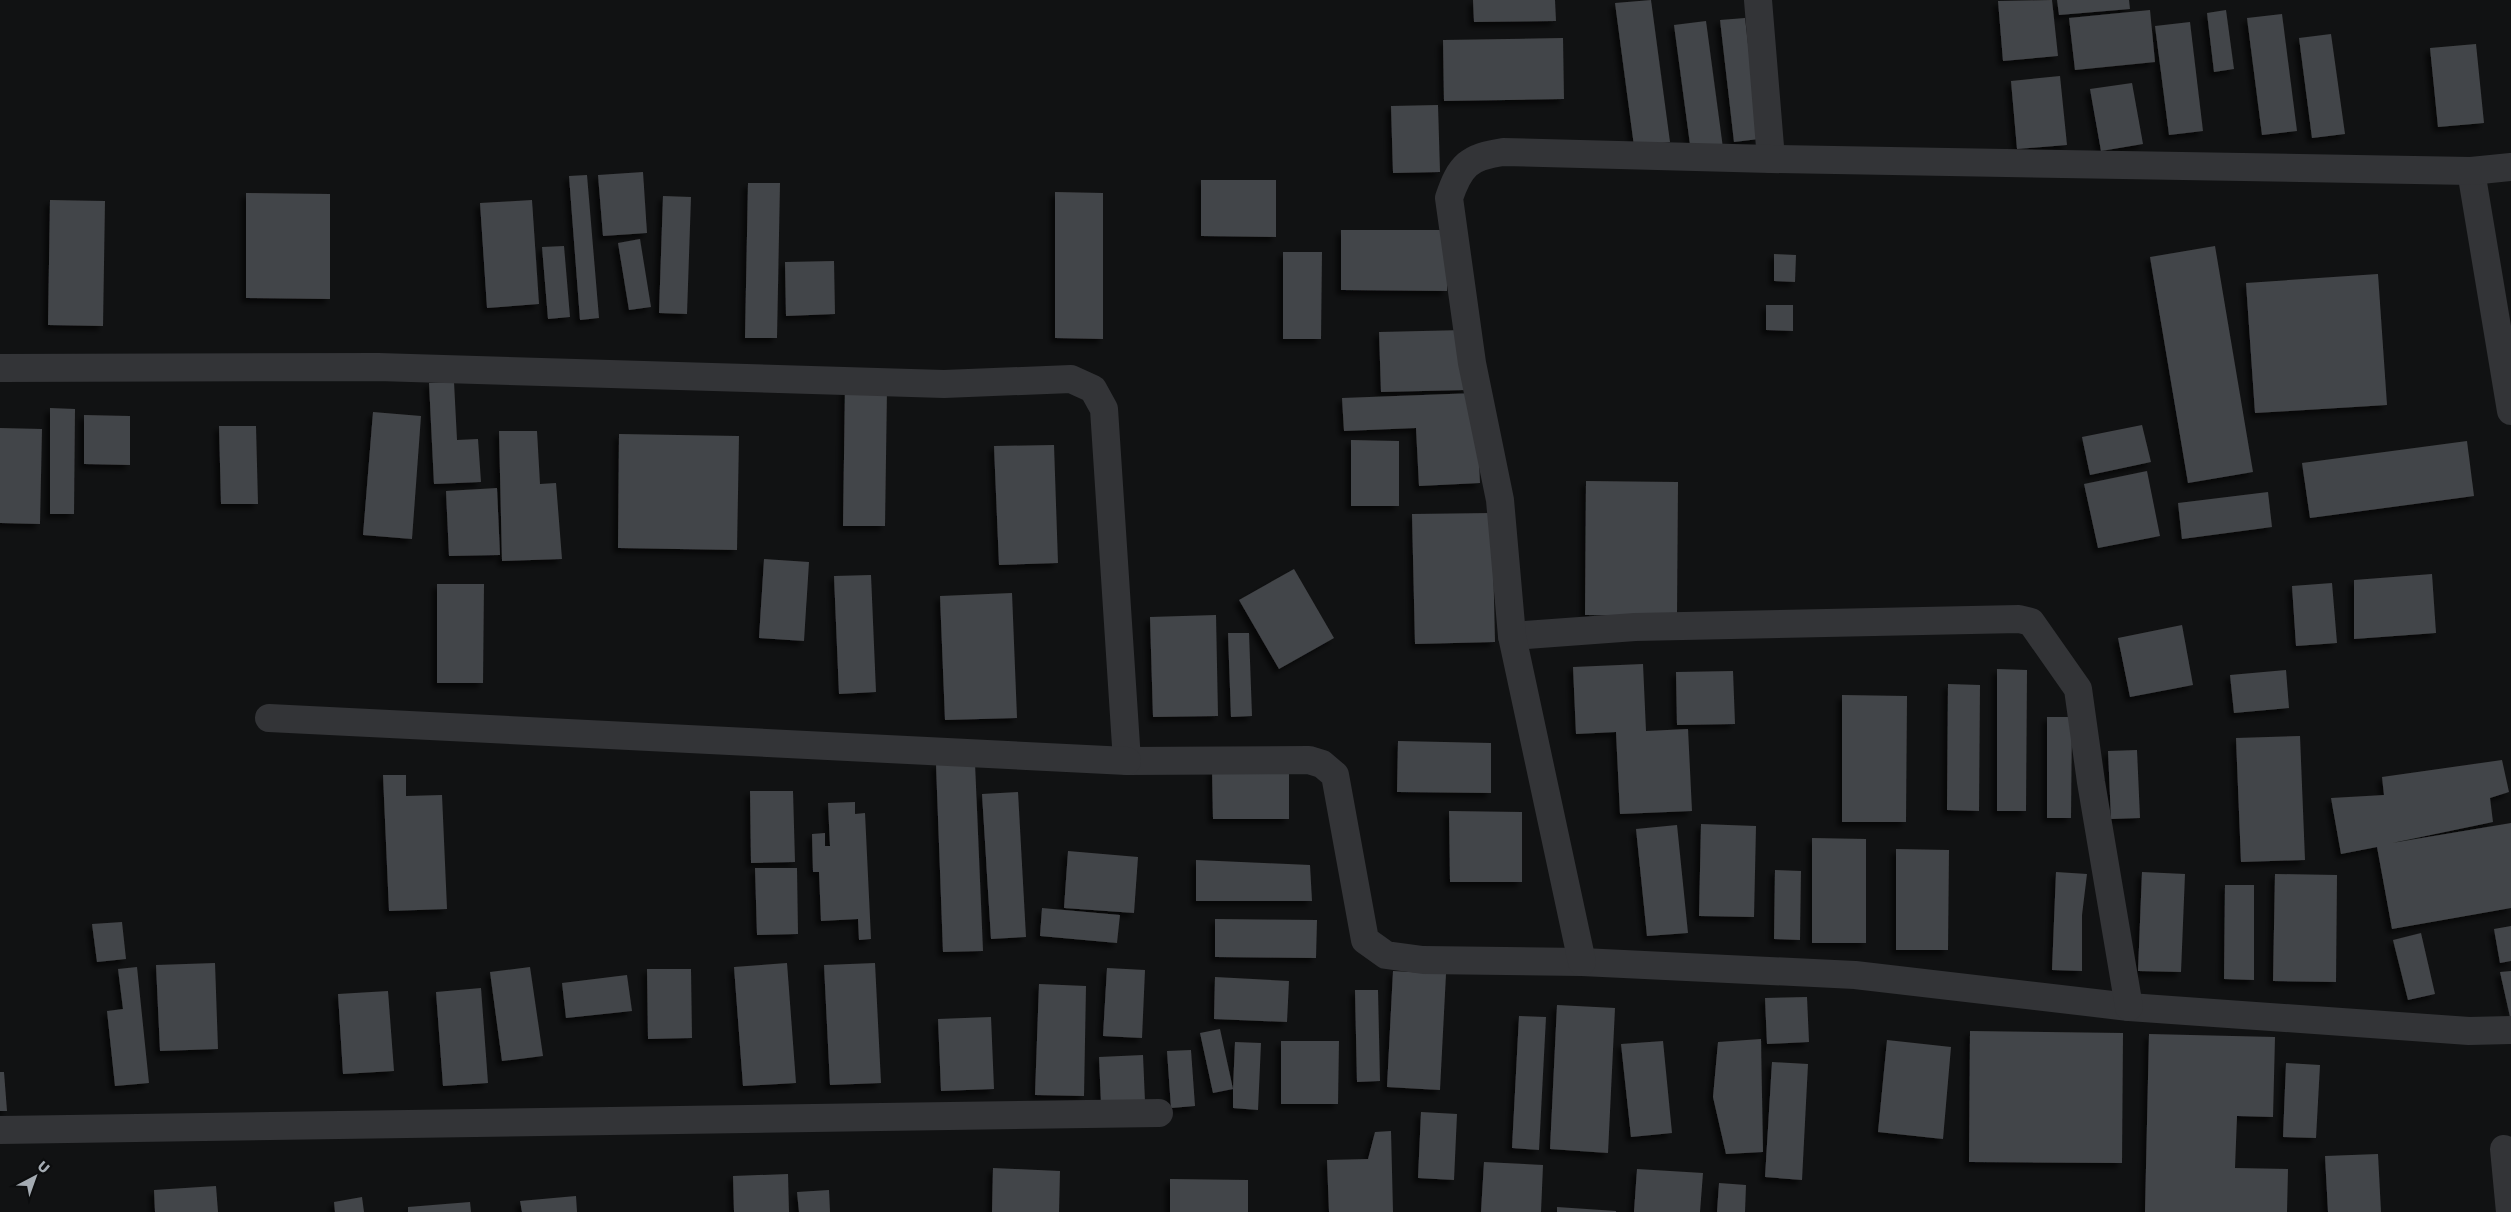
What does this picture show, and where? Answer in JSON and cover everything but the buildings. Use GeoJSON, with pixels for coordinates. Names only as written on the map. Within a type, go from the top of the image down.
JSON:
{"type":"FeatureCollection","features":[{"type":"Feature","properties":{"kind":"street"},"geometry":{"type":"LineString","coordinates":[[1758,0],[1771,159]]}},
{"type":"Feature","properties":{"kind":"street"},"geometry":{"type":"LineString","coordinates":[[1582,962],[1512,636],[1500,500],[1472,363],[1449,198],[1455,180],[1465,165],[1481,155],[1503,152],[1771,159],[2471,171],[2511,167]]}},
{"type":"Feature","properties":{"kind":"street"},"geometry":{"type":"LineString","coordinates":[[2471,171],[2511,411]]}},
{"type":"Feature","properties":{"kind":"street"},"geometry":{"type":"LineString","coordinates":[[0,368],[378,367],[944,384],[1071,379],[1093,389],[1104,409],[1127,761]]}},
{"type":"Feature","properties":{"kind":"street"},"geometry":{"type":"LineString","coordinates":[[1512,636],[1635,627],[2019,619],[2031,622],[2078,690],[2090,782],[2129,1007]]}},
{"type":"Feature","properties":{"kind":"street"},"geometry":{"type":"LineString","coordinates":[[269,718],[1127,761],[1309,760],[1322,764],[1335,775],[1365,940],[1386,955],[1424,960],[1582,962],[1855,976],[2129,1007],[2469,1031],[2511,1030]]}},
{"type":"Feature","properties":{"kind":"street"},"geometry":{"type":"LineString","coordinates":[[0,1130],[1159,1112]]}},
{"type":"Feature","properties":{"kind":"street"},"geometry":{"type":"LineString","coordinates":[[2504,1150],[2510,1212]]}}]}
